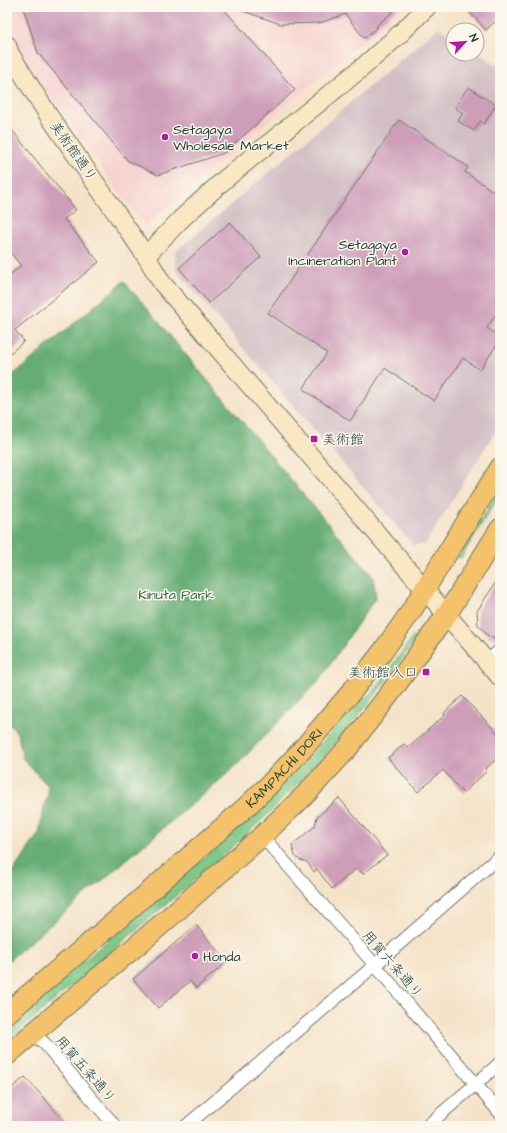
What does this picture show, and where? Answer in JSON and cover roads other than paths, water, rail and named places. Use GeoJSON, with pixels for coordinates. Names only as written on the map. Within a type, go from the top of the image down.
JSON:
{"type":"FeatureCollection","features":[{"type":"Feature","properties":{"kind":"main road","name":"KAMPACHI DORI"},"geometry":{"type":"LineString","coordinates":[[7,1014],[246,807],[301,751],[349,695],[410,613],[500,468]]}},
{"type":"Feature","properties":{"kind":"main road"},"geometry":{"type":"LineString","coordinates":[[7,1055],[149,935],[262,836],[305,795],[346,750],[387,698],[447,614],[500,529]]}},
{"type":"Feature","properties":{"kind":"street"},"geometry":{"type":"LineString","coordinates":[[146,256],[180,220],[224,180],[364,66],[428,7]]}},
{"type":"Feature","properties":{"kind":"street","name":"美術館通り"},"geometry":{"type":"LineString","coordinates":[[7,44],[10,54],[49,116],[146,256],[167,289],[424,589],[447,614],[494,656],[500,677]]}},
{"type":"Feature","properties":{"kind":"street","name":"用賀六条通り"},"geometry":{"type":"LineString","coordinates":[[262,836],[375,965],[500,1113]]}},
{"type":"Feature","properties":{"kind":"street"},"geometry":{"type":"LineString","coordinates":[[186,1126],[500,856]]}},
{"type":"Feature","properties":{"kind":"street","name":"用賀五条通り"},"geometry":{"type":"LineString","coordinates":[[33,1032],[115,1126]]}},
{"type":"Feature","properties":{"kind":"street"},"geometry":{"type":"LineString","coordinates":[[427,1126],[500,1063]]}},
{"type":"Feature","properties":{"kind":"place","name":"Setagaya Wholesale Market"},"geometry":{"type":"Point","coordinates":[165,137]}},
{"type":"Feature","properties":{"kind":"place","name":"Setagaya Incineration Plant"},"geometry":{"type":"Point","coordinates":[405,252]}},
{"type":"Feature","properties":{"kind":"place","name":"美術館"},"geometry":{"type":"Point","coordinates":[314,439]}},
{"type":"Feature","properties":{"kind":"place","name":"美術館入口"},"geometry":{"type":"Point","coordinates":[426,672]}},
{"type":"Feature","properties":{"kind":"place","name":"Honda"},"geometry":{"type":"Point","coordinates":[195,956]}},
{"type":"Feature","properties":{"kind":"park label","name":"Kinuta Park"},"geometry":{"type":"Point","coordinates":[176,594]}}]}
